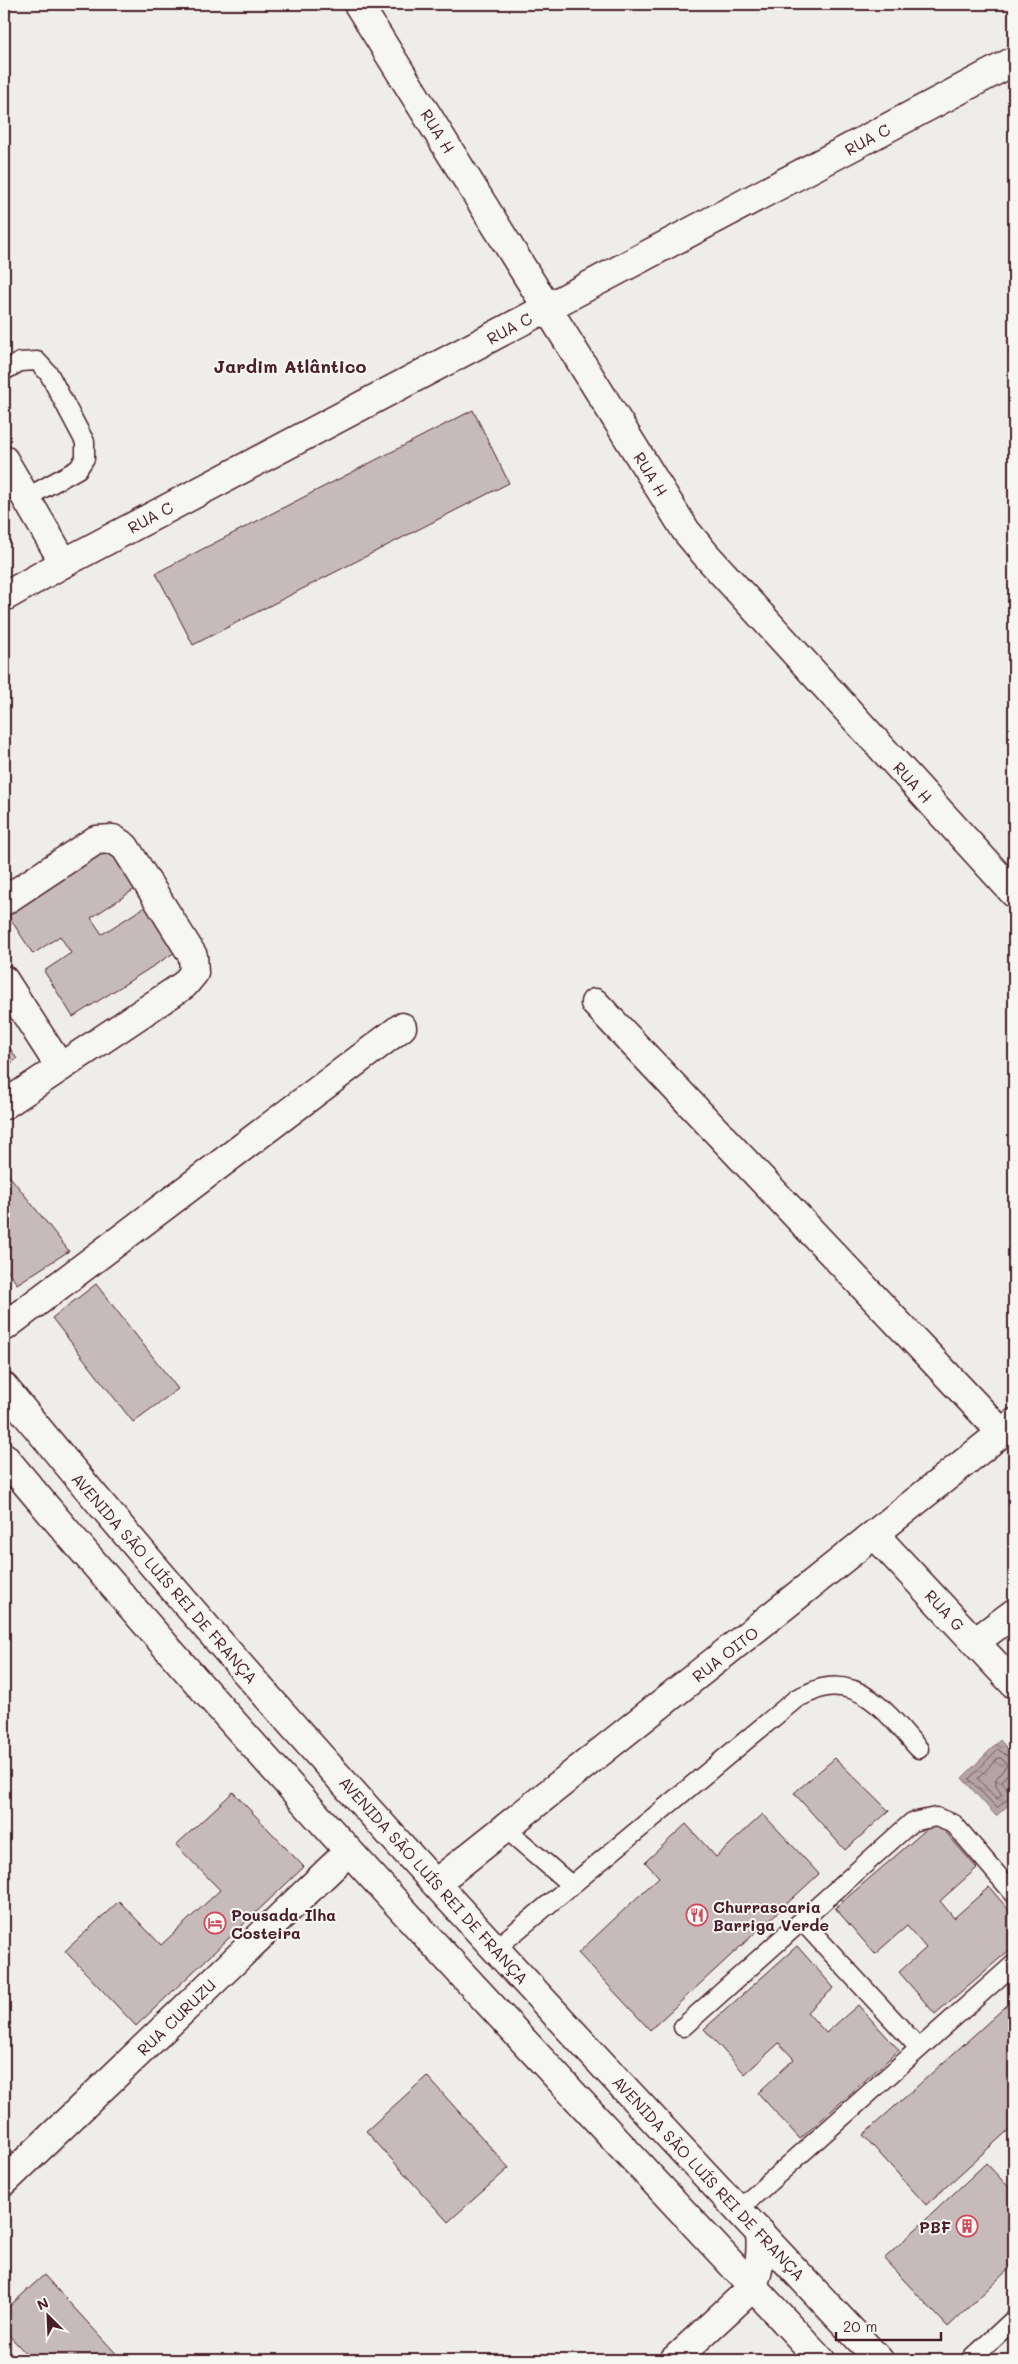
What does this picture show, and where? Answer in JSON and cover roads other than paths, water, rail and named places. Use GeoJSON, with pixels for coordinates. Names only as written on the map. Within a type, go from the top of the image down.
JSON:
{"type":"FeatureCollection","features":[{"type":"Feature","properties":{"kind":"street","name":"RUA H"},"geometry":{"type":"LineString","coordinates":[[358,4],[686,531],[706,556],[1014,893]]}},
{"type":"Feature","properties":{"kind":"street","name":"RUA C"},"geometry":{"type":"LineString","coordinates":[[4,597],[64,563],[1014,61]]}},
{"type":"Feature","properties":{"kind":"street"},"geometry":{"type":"LineString","coordinates":[[4,460],[64,563]]}},
{"type":"Feature","properties":{"kind":"street"},"geometry":{"type":"LineString","coordinates":[[4,901],[96,840],[112,840],[125,847],[193,956],[194,972],[184,985],[4,1105]]}},
{"type":"Feature","properties":{"kind":"street"},"geometry":{"type":"LineString","coordinates":[[4,980],[60,1067]]}},
{"type":"Feature","properties":{"kind":"street"},"geometry":{"type":"LineString","coordinates":[[595,1003],[1008,1428]]}},
{"type":"Feature","properties":{"kind":"street"},"geometry":{"type":"LineString","coordinates":[[4,1327],[402,1027]]}},
{"type":"Feature","properties":{"kind":"street","name":"AVENIDA SÃO LUÍS REI DE FRANÇA"},"geometry":{"type":"LineString","coordinates":[[4,1386],[190,1611],[436,1883],[879,2360]]}},
{"type":"Feature","properties":{"kind":"street","name":"RUA OITO"},"geometry":{"type":"LineString","coordinates":[[436,1883],[1008,1428]]}},
{"type":"Feature","properties":{"kind":"street"},"geometry":{"type":"LineString","coordinates":[[4,1457],[156,1637],[348,1852],[821,2360]]}},
{"type":"Feature","properties":{"kind":"street","name":"RUA G"},"geometry":{"type":"LineString","coordinates":[[875,1535],[1014,1684]]}},
{"type":"Feature","properties":{"kind":"street"},"geometry":{"type":"LineString","coordinates":[[975,1642],[1014,1613]]}},
{"type":"Feature","properties":{"kind":"street","name":"RUA CURUZU"},"geometry":{"type":"LineString","coordinates":[[4,2182],[348,1852]]}},
{"type":"Feature","properties":{"kind":"street"},"geometry":{"type":"LineString","coordinates":[[674,2360],[753,2287],[760,2267],[760,2233]]}},
{"type":"Feature","properties":{"kind":"lane"},"geometry":{"type":"LineString","coordinates":[[4,371],[20,362],[37,362],[48,374],[85,442],[85,458],[78,469],[26,498]]}},
{"type":"Feature","properties":{"kind":"lane"},"geometry":{"type":"LineString","coordinates":[[496,1948],[796,1698],[823,1688],[852,1688],[874,1701],[919,1749]]}},
{"type":"Feature","properties":{"kind":"lane"},"geometry":{"type":"LineString","coordinates":[[683,2028],[912,1822],[936,1817],[954,1824],[1014,1894]]}},
{"type":"Feature","properties":{"kind":"lane"},"geometry":{"type":"LineString","coordinates":[[505,1828],[571,1885]]}},
{"type":"Feature","properties":{"kind":"lane"},"geometry":{"type":"LineString","coordinates":[[802,1921],[919,2048]]}},
{"type":"Feature","properties":{"kind":"lane"},"geometry":{"type":"LineString","coordinates":[[738,2210],[1014,1964]]}},
{"type":"Feature","properties":{"kind":"lane"},"geometry":{"type":"LineString","coordinates":[[970,2360],[1014,2319]]}},
{"type":"Feature","properties":{"kind":"water"},"geometry":{"type":"Polygon","coordinates":[[[1000,1740],[1014,1756],[1014,1774],[1007,1782],[1014,1791],[1014,1800],[996,1816],[962,1778],[1000,1740]]]}},
{"type":"Feature","properties":{"kind":"place","name":"Churrascaria Barriga Verde"},"geometry":{"type":"Point","coordinates":[697,1915]}},
{"type":"Feature","properties":{"kind":"place","name":"Pousada Ilha Costeira"},"geometry":{"type":"Point","coordinates":[215,1923]}},
{"type":"Feature","properties":{"kind":"place","name":"PBF"},"geometry":{"type":"Point","coordinates":[967,2226]}},
{"type":"Feature","properties":{"kind":"district","name":"Jardim Atlântico"},"geometry":{"type":"Point","coordinates":[290,366]}}]}
